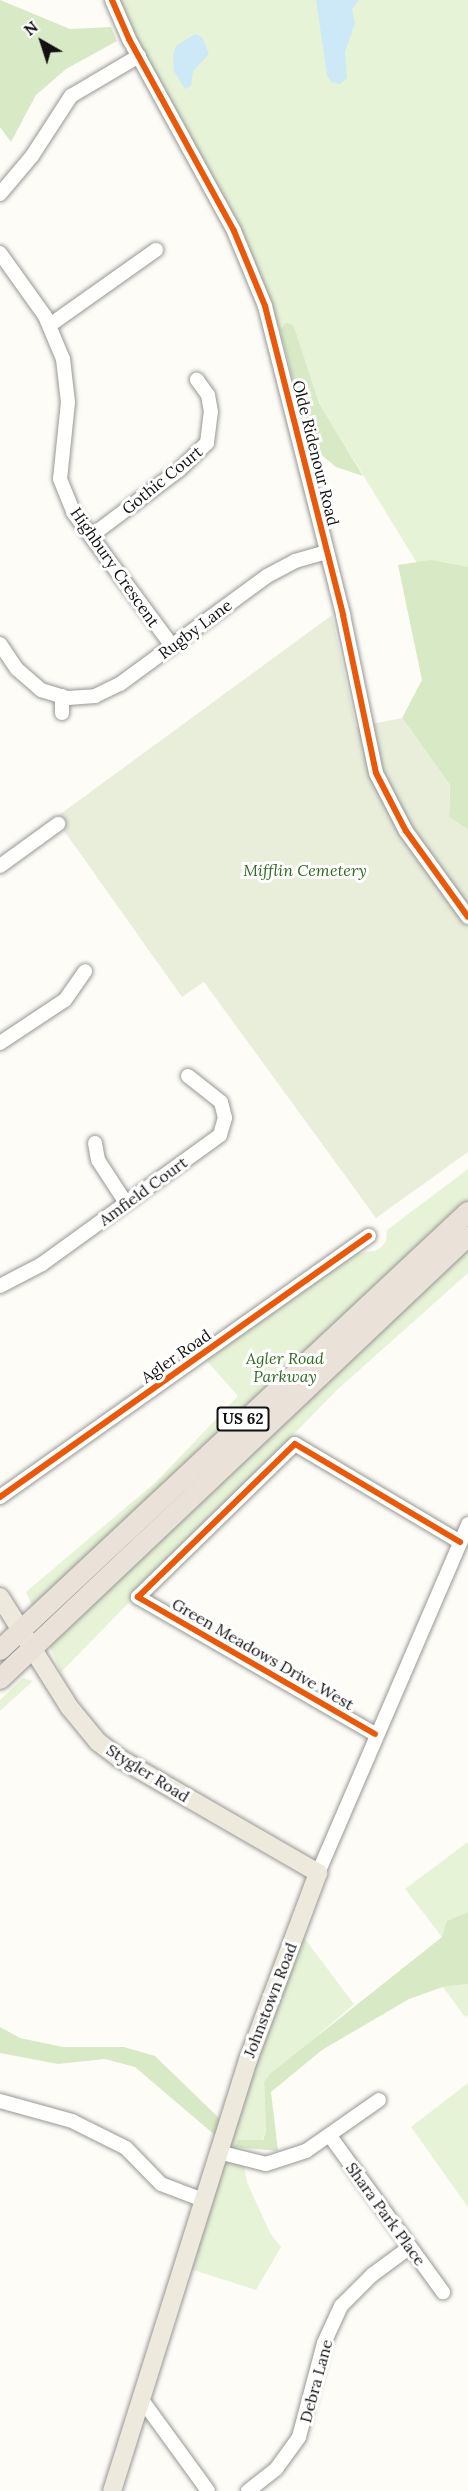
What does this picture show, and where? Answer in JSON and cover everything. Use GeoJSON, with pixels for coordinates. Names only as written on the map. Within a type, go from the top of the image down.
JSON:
{"type":"FeatureCollection","features":[{"type":"Feature","properties":{"kind":"highway","name":"US 62"},"geometry":{"type":"LineString","coordinates":[[0,1650],[468,1212]]}},
{"type":"Feature","properties":{"kind":"highway","name":"US 62"},"geometry":{"type":"LineString","coordinates":[[0,1679],[468,1236]]}},
{"type":"Feature","properties":{"kind":"main road","name":"Stygler Road"},"geometry":{"type":"LineString","coordinates":[[0,1597],[34,1646],[70,1708],[98,1742],[119,1758],[318,1873]]}},
{"type":"Feature","properties":{"kind":"main road","name":"Johnstown Road"},"geometry":{"type":"LineString","coordinates":[[112,2491],[248,2060],[318,1873]]}},
{"type":"Feature","properties":{"kind":"street","name":"Olde Ridenour Road"},"geometry":{"type":"LineString","coordinates":[[112,0],[139,56],[248,260],[269,320],[327,552],[376,773],[406,831],[468,917]]}},
{"type":"Feature","properties":{"kind":"street"},"geometry":{"type":"LineString","coordinates":[[0,194],[32,156],[71,96],[139,56]]}},
{"type":"Feature","properties":{"kind":"street"},"geometry":{"type":"LineString","coordinates":[[50,325],[156,250]]}},
{"type":"Feature","properties":{"kind":"street","name":"Highbury Crescent"},"geometry":{"type":"LineString","coordinates":[[0,253],[50,325],[63,358],[68,402],[60,479],[74,512],[172,646]]}},
{"type":"Feature","properties":{"kind":"street","name":"Gothic Court"},"geometry":{"type":"LineString","coordinates":[[91,536],[169,478],[207,443],[211,412],[208,395],[198,380]]}},
{"type":"Feature","properties":{"kind":"street","name":"Rugby Lane"},"geometry":{"type":"LineString","coordinates":[[0,644],[17,669],[41,690],[62,696],[95,696],[120,684],[267,576],[295,561],[327,552]]}},
{"type":"Feature","properties":{"kind":"street"},"geometry":{"type":"LineString","coordinates":[[62,696],[62,713]]}},
{"type":"Feature","properties":{"kind":"street"},"geometry":{"type":"LineString","coordinates":[[0,866],[58,824]]}},
{"type":"Feature","properties":{"kind":"street"},"geometry":{"type":"LineString","coordinates":[[0,1043],[65,1000],[86,971]]}},
{"type":"Feature","properties":{"kind":"street","name":"Amfield Court"},"geometry":{"type":"LineString","coordinates":[[0,1286],[42,1264],[220,1135],[225,1118],[221,1102],[188,1076]]}},
{"type":"Feature","properties":{"kind":"street"},"geometry":{"type":"LineString","coordinates":[[95,1143],[98,1160],[126,1203]]}},
{"type":"Feature","properties":{"kind":"street","name":"Agler Road"},"geometry":{"type":"LineString","coordinates":[[0,1497],[369,1236]]}},
{"type":"Feature","properties":{"kind":"street","name":"Green Meadows Drive West"},"geometry":{"type":"LineString","coordinates":[[375,1734],[138,1597],[295,1444],[460,1542]]}},
{"type":"Feature","properties":{"kind":"street","name":"Johnstown Road"},"geometry":{"type":"LineString","coordinates":[[318,1873],[375,1734],[468,1524]]}},
{"type":"Feature","properties":{"kind":"street"},"geometry":{"type":"LineString","coordinates":[[218,2152],[266,2164],[306,2151],[379,2100]]}},
{"type":"Feature","properties":{"kind":"street"},"geometry":{"type":"LineString","coordinates":[[0,2101],[72,2121],[126,2148],[161,2184],[203,2200]]}},
{"type":"Feature","properties":{"kind":"street","name":"Shara Park Place"},"geometry":{"type":"LineString","coordinates":[[330,2136],[443,2292]]}},
{"type":"Feature","properties":{"kind":"street","name":"Debra Lane"},"geometry":{"type":"LineString","coordinates":[[248,2491],[276,2469],[299,2437],[324,2343],[341,2306],[372,2275],[410,2247]]}},
{"type":"Feature","properties":{"kind":"street"},"geometry":{"type":"LineString","coordinates":[[142,2400],[208,2491]]}},
{"type":"Feature","properties":{"kind":"green space"},"geometry":{"type":"Polygon","coordinates":[[[0,0],[70,29],[111,27],[117,41],[66,69],[36,95],[11,142],[0,127],[0,0]]]}},
{"type":"Feature","properties":{"kind":"green space"},"geometry":{"type":"Polygon","coordinates":[[[118,0],[468,0],[468,577],[420,568],[319,403],[294,326],[286,322],[280,330],[229,208],[141,50],[118,0]]]}},
{"type":"Feature","properties":{"kind":"green space"},"geometry":{"type":"Polygon","coordinates":[[[286,322],[294,326],[319,403],[363,476],[336,467],[319,453],[308,437],[280,330],[286,322]]]}},
{"type":"Feature","properties":{"kind":"green space"},"geometry":{"type":"Polygon","coordinates":[[[431,560],[468,567],[468,830],[449,817],[450,785],[402,718],[422,680],[398,565],[431,560]]]}},
{"type":"Feature","properties":{"kind":"green space","name":"Mifflin Cemetery"},"geometry":{"type":"Polygon","coordinates":[[[332,615],[356,727],[402,718],[450,785],[449,817],[468,830],[468,1152],[376,1218],[204,982],[182,997],[55,818],[332,615]]]}},
{"type":"Feature","properties":{"kind":"green space","name":"Agler Road Parkway"},"geometry":{"type":"Polygon","coordinates":[[[468,1169],[468,1273],[338,1389],[61,1672],[26,1592],[157,1481],[238,1396],[206,1360],[356,1254],[378,1250],[386,1242],[387,1230],[468,1169]]]}},
{"type":"Feature","properties":{"kind":"green space"},"geometry":{"type":"Polygon","coordinates":[[[23,1678],[33,1681],[0,1711],[0,1700],[23,1678]]]}},
{"type":"Feature","properties":{"kind":"green space"},"geometry":{"type":"Polygon","coordinates":[[[468,1842],[468,1912],[448,1921],[442,1937],[405,1889],[468,1842]]]}},
{"type":"Feature","properties":{"kind":"green space"},"geometry":{"type":"Polygon","coordinates":[[[468,1912],[468,1984],[443,1987],[409,1999],[322,2050],[271,2092],[278,2151],[234,2147],[238,2140],[263,2140],[266,2132],[264,2082],[271,2073],[442,1937],[447,1921],[468,1912]]]}},
{"type":"Feature","properties":{"kind":"green space"},"geometry":{"type":"Polygon","coordinates":[[[302,1935],[354,2004],[264,2082],[266,2132],[262,2140],[235,2147],[242,2149],[243,2155],[228,2146],[228,2141],[302,1935]]]}},
{"type":"Feature","properties":{"kind":"green space"},"geometry":{"type":"Polygon","coordinates":[[[468,1984],[468,2015],[465,2017],[443,1987],[468,1984]]]}},
{"type":"Feature","properties":{"kind":"green space"},"geometry":{"type":"Polygon","coordinates":[[[0,2027],[20,2038],[63,2047],[124,2047],[155,2056],[221,2120],[216,2136],[135,2067],[105,2059],[58,2064],[0,2053],[0,2027]]]}},
{"type":"Feature","properties":{"kind":"green space"},"geometry":{"type":"Polygon","coordinates":[[[468,2083],[468,2207],[411,2127],[468,2083]]]}},
{"type":"Feature","properties":{"kind":"green space"},"geometry":{"type":"Polygon","coordinates":[[[227,2163],[244,2165],[247,2182],[270,2233],[281,2247],[256,2290],[187,2268],[222,2165],[227,2163]]]}},
{"type":"Feature","properties":{"kind":"water"},"geometry":{"type":"Polygon","coordinates":[[[316,0],[359,0],[352,9],[355,23],[345,52],[347,78],[340,84],[331,82],[327,75],[316,0]]]}},
{"type":"Feature","properties":{"kind":"water"},"geometry":{"type":"Polygon","coordinates":[[[195,34],[202,37],[209,54],[193,71],[191,86],[185,89],[174,71],[173,56],[176,46],[195,34]]]}},
{"type":"Feature","properties":{"kind":"cycle path"},"geometry":{"type":"LineString","coordinates":[[112,0],[129,39],[234,231],[265,306],[343,615],[376,773],[406,831],[468,917]]}},
{"type":"Feature","properties":{"kind":"cycle path"},"geometry":{"type":"LineString","coordinates":[[0,1497],[369,1236]]}},
{"type":"Feature","properties":{"kind":"cycle path"},"geometry":{"type":"LineString","coordinates":[[375,1734],[138,1597],[295,1444],[460,1542]]}}]}
